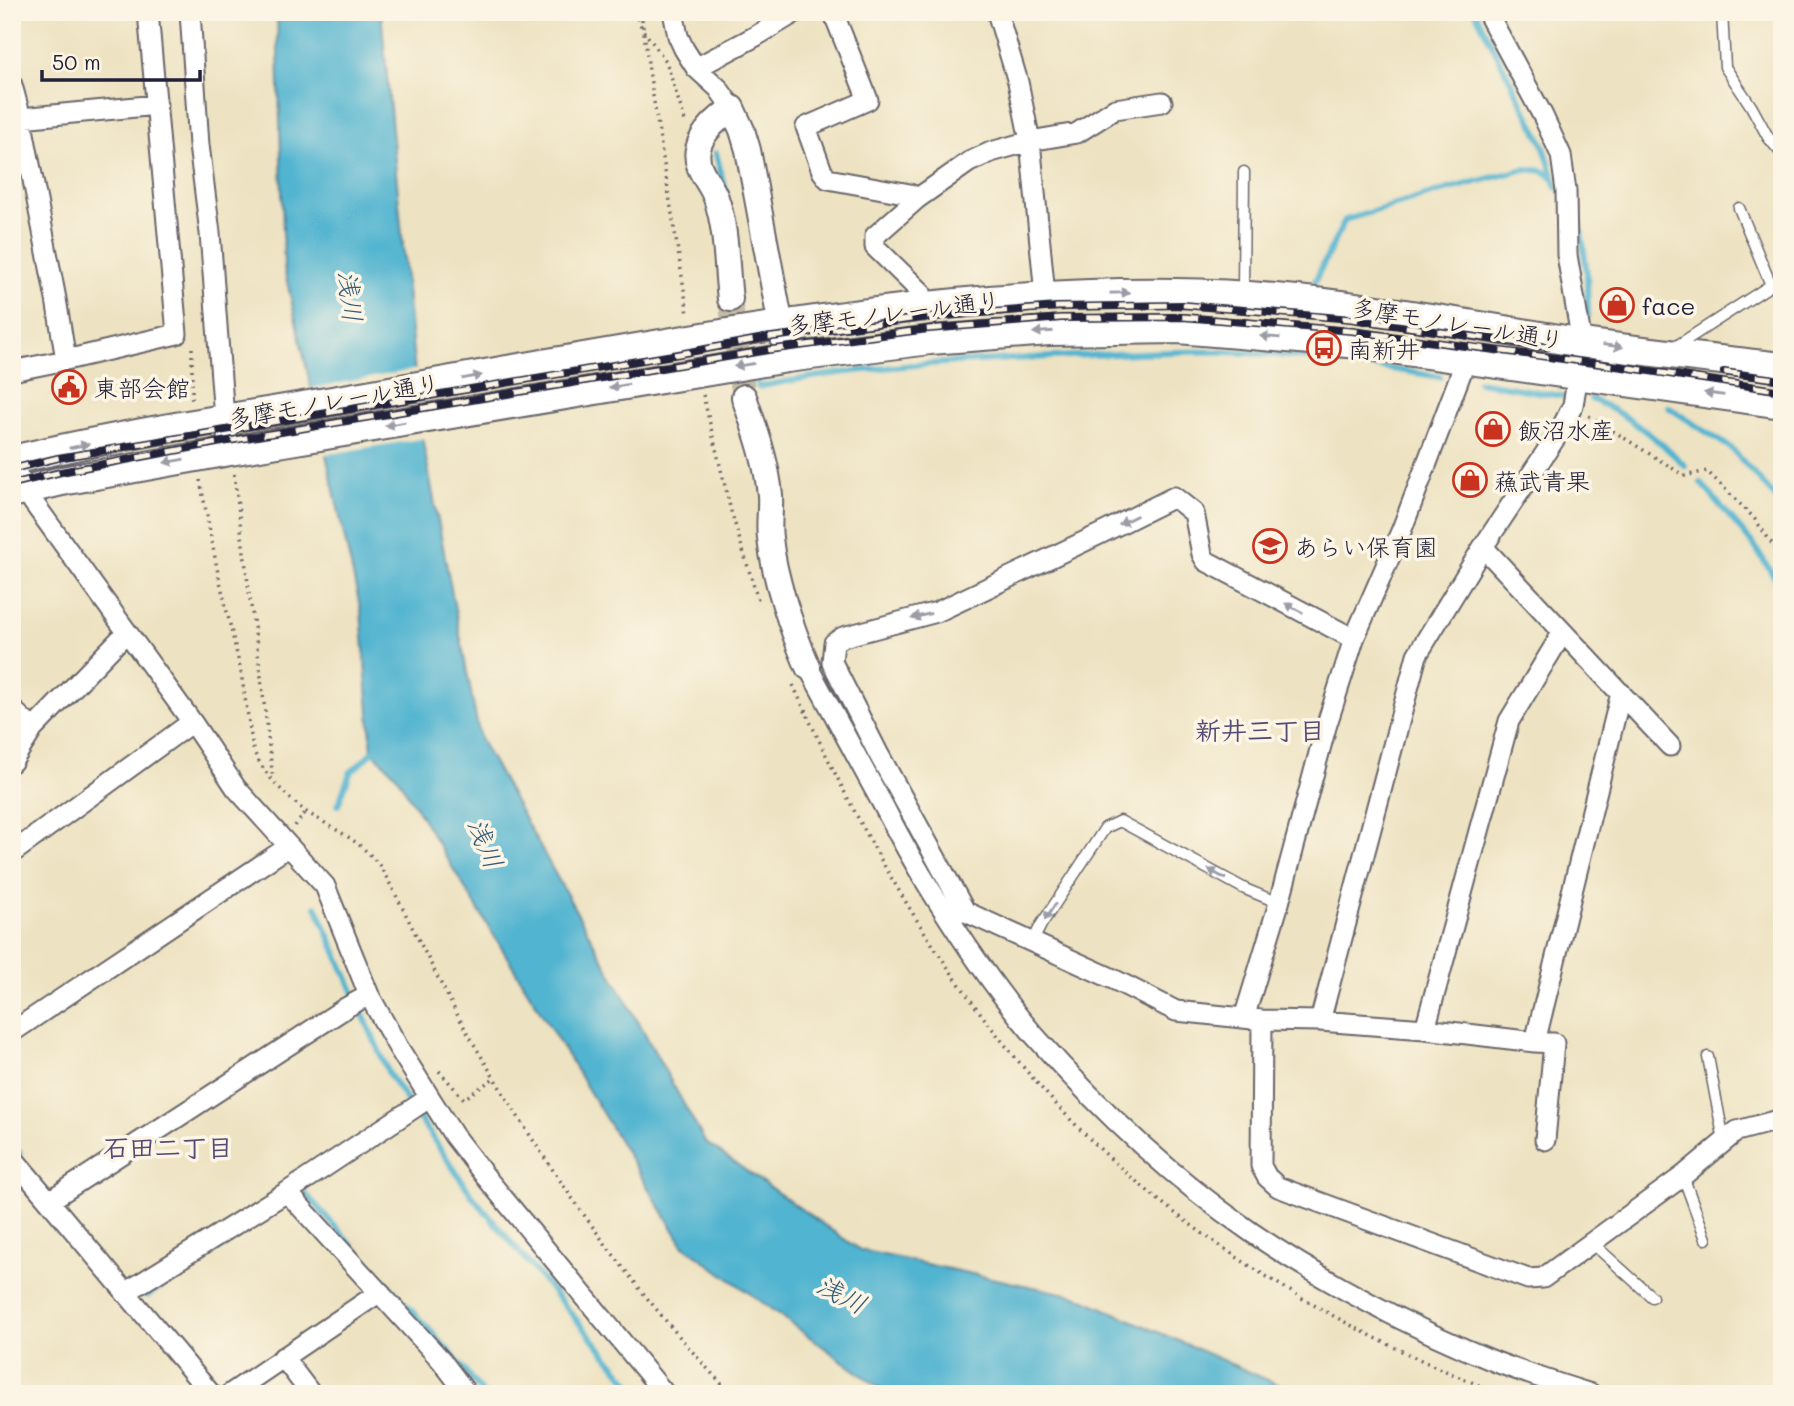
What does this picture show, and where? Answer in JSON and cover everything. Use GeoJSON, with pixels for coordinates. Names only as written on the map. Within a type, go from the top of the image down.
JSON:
{"type":"FeatureCollection","features":[{"type":"Feature","properties":{"kind":"main road","name":"多摩モノレール通り"},"geometry":{"type":"LineString","coordinates":[[12,460],[685,327],[780,326],[924,306],[1045,295],[1181,292],[1357,306],[1582,342],[1782,367]]}},
{"type":"Feature","properties":{"kind":"main road","name":"多摩モノレール通り"},"geometry":{"type":"LineString","coordinates":[[16,483],[75,479],[787,358],[930,340],[1049,331],[1178,329],[1348,343],[1782,404]]}},
{"type":"Feature","properties":{"kind":"street"},"geometry":{"type":"LineString","coordinates":[[12,371],[177,334],[148,12]]}},
{"type":"Feature","properties":{"kind":"street"},"geometry":{"type":"LineString","coordinates":[[190,12],[199,145],[230,418],[236,450]]}},
{"type":"Feature","properties":{"kind":"street"},"geometry":{"type":"LineString","coordinates":[[673,12],[677,36],[696,68],[718,88],[743,130],[787,358]]}},
{"type":"Feature","properties":{"kind":"street"},"geometry":{"type":"LineString","coordinates":[[696,68],[756,37],[796,12]]}},
{"type":"Feature","properties":{"kind":"street"},"geometry":{"type":"LineString","coordinates":[[832,12],[868,100],[806,127],[821,171],[828,179],[910,194],[918,198]]}},
{"type":"Feature","properties":{"kind":"street"},"geometry":{"type":"LineString","coordinates":[[997,12],[1018,82],[1030,141],[1045,295]]}},
{"type":"Feature","properties":{"kind":"street"},"geometry":{"type":"LineString","coordinates":[[1320,1021],[1417,655],[1483,547],[1560,431],[1573,405],[1578,375],[1582,342],[1567,255],[1566,191],[1561,155],[1488,12]]}},
{"type":"Feature","properties":{"kind":"street"},"geometry":{"type":"LineString","coordinates":[[12,85],[66,360]]}},
{"type":"Feature","properties":{"kind":"street"},"geometry":{"type":"LineString","coordinates":[[924,306],[921,292],[875,247],[875,236],[918,198],[969,162],[991,152],[1030,141],[1077,133],[1115,109],[1162,102]]}},
{"type":"Feature","properties":{"kind":"street"},"geometry":{"type":"LineString","coordinates":[[17,121],[157,105]]}},
{"type":"Feature","properties":{"kind":"street"},"geometry":{"type":"LineString","coordinates":[[730,299],[722,223],[715,196],[698,164],[698,148],[705,133],[732,108]]}},
{"type":"Feature","properties":{"kind":"street"},"geometry":{"type":"LineString","coordinates":[[1466,360],[1402,529],[1354,639],[1326,727],[1279,903],[1253,1019],[1261,1166],[1267,1177],[1278,1187],[1528,1279],[1543,1278],[1683,1176],[1737,1130],[1782,1119]]}},
{"type":"Feature","properties":{"kind":"street"},"geometry":{"type":"LineString","coordinates":[[744,397],[759,440],[770,495],[770,539],[777,575],[796,639],[808,667],[935,898],[1032,1033],[1120,1125],[1210,1202],[1251,1232],[1350,1292],[1427,1331],[1497,1362],[1591,1394]]}},
{"type":"Feature","properties":{"kind":"street"},"geometry":{"type":"LineString","coordinates":[[16,483],[191,722],[236,788],[324,886],[367,997],[425,1101],[665,1394]]}},
{"type":"Feature","properties":{"kind":"street"},"geometry":{"type":"LineString","coordinates":[[965,911],[877,753],[832,662],[834,643],[842,637],[937,612],[1174,497],[1195,513],[1202,554],[1206,561],[1354,639]]}},
{"type":"Feature","properties":{"kind":"street"},"geometry":{"type":"LineString","coordinates":[[1483,547],[1670,746]]}},
{"type":"Feature","properties":{"kind":"street"},"geometry":{"type":"LineString","coordinates":[[1425,1028],[1509,721],[1563,632]]}},
{"type":"Feature","properties":{"kind":"street"},"geometry":{"type":"LineString","coordinates":[[12,762],[33,729],[126,633]]}},
{"type":"Feature","properties":{"kind":"street"},"geometry":{"type":"LineString","coordinates":[[1535,1042],[1621,693]]}},
{"type":"Feature","properties":{"kind":"street"},"geometry":{"type":"LineString","coordinates":[[12,709],[33,729]]}},
{"type":"Feature","properties":{"kind":"street"},"geometry":{"type":"LineString","coordinates":[[12,853],[191,722]]}},
{"type":"Feature","properties":{"kind":"street"},"geometry":{"type":"LineString","coordinates":[[12,1032],[288,846]]}},
{"type":"Feature","properties":{"kind":"street"},"geometry":{"type":"LineString","coordinates":[[935,898],[1176,1010],[1253,1019],[1425,1028],[1554,1043],[1545,1140]]}},
{"type":"Feature","properties":{"kind":"street"},"geometry":{"type":"LineString","coordinates":[[49,1201],[347,1007],[367,997]]}},
{"type":"Feature","properties":{"kind":"street"},"geometry":{"type":"LineString","coordinates":[[125,1293],[287,1192],[425,1101]]}},
{"type":"Feature","properties":{"kind":"street"},"geometry":{"type":"LineString","coordinates":[[12,1157],[211,1394]]}},
{"type":"Feature","properties":{"kind":"street"},"geometry":{"type":"LineString","coordinates":[[287,1192],[441,1360],[467,1394]]}},
{"type":"Feature","properties":{"kind":"street"},"geometry":{"type":"LineString","coordinates":[[230,1394],[380,1292]]}},
{"type":"Feature","properties":{"kind":"street"},"geometry":{"type":"LineString","coordinates":[[283,1357],[311,1394]]}},
{"type":"Feature","properties":{"kind":"lane"},"geometry":{"type":"LineString","coordinates":[[1722,12],[1725,66],[1768,137],[1782,154]]}},
{"type":"Feature","properties":{"kind":"lane"},"geometry":{"type":"LineString","coordinates":[[1243,296],[1244,172]]}},
{"type":"Feature","properties":{"kind":"lane"},"geometry":{"type":"LineString","coordinates":[[1739,208],[1771,285],[1782,292]]}},
{"type":"Feature","properties":{"kind":"lane"},"geometry":{"type":"LineString","coordinates":[[1666,353],[1771,285]]}},
{"type":"Feature","properties":{"kind":"lane"},"geometry":{"type":"LineString","coordinates":[[1032,943],[1105,828],[1120,821],[1245,889],[1279,903]]}},
{"type":"Feature","properties":{"kind":"lane"},"geometry":{"type":"LineString","coordinates":[[1708,1057],[1724,1141]]}},
{"type":"Feature","properties":{"kind":"lane"},"geometry":{"type":"LineString","coordinates":[[1683,1176],[1706,1239]]}},
{"type":"Feature","properties":{"kind":"lane"},"geometry":{"type":"LineString","coordinates":[[1591,1242],[1652,1297]]}},
{"type":"Feature","properties":{"kind":"path"},"geometry":{"type":"LineString","coordinates":[[634,12],[643,30],[666,61],[689,135],[698,148]]}},
{"type":"Feature","properties":{"kind":"path"},"geometry":{"type":"LineString","coordinates":[[641,12],[685,327]]}},
{"type":"Feature","properties":{"kind":"path"},"geometry":{"type":"LineString","coordinates":[[1573,405],[1685,476],[1707,471],[1754,517],[1782,558]]}},
{"type":"Feature","properties":{"kind":"path"},"geometry":{"type":"LineString","coordinates":[[236,450],[273,780]]}},
{"type":"Feature","properties":{"kind":"path"},"geometry":{"type":"LineString","coordinates":[[199,476],[241,672],[253,749],[261,766],[306,812],[354,840],[379,865],[441,984],[494,1078],[543,1156],[616,1260],[673,1331],[731,1394]]}},
{"type":"Feature","properties":{"kind":"path"},"geometry":{"type":"LineString","coordinates":[[435,1066],[464,1099],[494,1078]]}},
{"type":"Feature","properties":{"kind":"water","name":"浅川"},"geometry":{"type":"Polygon","coordinates":[[[277,12],[381,12],[420,427],[480,739],[705,1142],[860,1250],[1076,1296],[1300,1394],[888,1394],[683,1245],[396,775],[372,751],[361,611],[284,268],[277,12]]]}},
{"type":"Feature","properties":{"kind":"pier"},"geometry":{"type":"Polygon","coordinates":[[[418,369],[426,438],[322,455],[307,389],[418,369]]]}},
{"type":"Feature","properties":{"kind":"waterway"},"geometry":{"type":"LineString","coordinates":[[1475,12],[1543,144],[1557,188]]}},
{"type":"Feature","properties":{"kind":"waterway"},"geometry":{"type":"LineString","coordinates":[[716,153],[726,194]]}},
{"type":"Feature","properties":{"kind":"waterway"},"geometry":{"type":"LineString","coordinates":[[1315,281],[1345,220],[1525,169],[1543,171],[1554,178]]}},
{"type":"Feature","properties":{"kind":"waterway"},"geometry":{"type":"LineString","coordinates":[[1572,211],[1580,222],[1587,274],[1588,316]]}},
{"type":"Feature","properties":{"kind":"waterway"},"geometry":{"type":"LineString","coordinates":[[757,382],[758,387],[860,371],[963,362],[1205,352],[1306,358],[1440,377]]}},
{"type":"Feature","properties":{"kind":"waterway"},"geometry":{"type":"LineString","coordinates":[[1479,382],[1562,396]]}},
{"type":"Feature","properties":{"kind":"waterway"},"geometry":{"type":"LineString","coordinates":[[1591,399],[1616,411],[1641,428],[1685,466]]}},
{"type":"Feature","properties":{"kind":"waterway"},"geometry":{"type":"LineString","coordinates":[[1668,407],[1731,448],[1782,505]]}},
{"type":"Feature","properties":{"kind":"waterway"},"geometry":{"type":"LineString","coordinates":[[1701,483],[1753,544],[1782,588]]}},
{"type":"Feature","properties":{"kind":"waterway"},"geometry":{"type":"LineString","coordinates":[[338,805],[350,773],[377,748]]}},
{"type":"Feature","properties":{"kind":"waterway"},"geometry":{"type":"LineString","coordinates":[[316,906],[389,1074],[473,1197],[639,1394]]}},
{"type":"Feature","properties":{"kind":"waterway"},"geometry":{"type":"LineString","coordinates":[[12,1144],[20,1153]]}},
{"type":"Feature","properties":{"kind":"waterway"},"geometry":{"type":"LineString","coordinates":[[303,1191],[450,1352],[483,1394]]}},
{"type":"Feature","properties":{"kind":"waterway"},"geometry":{"type":"LineString","coordinates":[[147,1296],[266,1216]]}},
{"type":"Feature","properties":{"kind":"tunnel"},"geometry":{"type":"LineString","coordinates":[[730,299],[744,397]]}},
{"type":"Feature","properties":{"kind":"railway"},"geometry":{"type":"LineString","coordinates":[[12,469],[58,458],[764,338],[928,317],[1057,307],[1183,305],[1351,319],[1547,347]]}},
{"type":"Feature","properties":{"kind":"railway"},"geometry":{"type":"LineString","coordinates":[[12,484],[61,472],[222,442],[768,350],[928,329],[1061,318],[1183,317],[1352,331],[1782,391]]}},
{"type":"Feature","properties":{"kind":"railway"},"geometry":{"type":"LineString","coordinates":[[1724,372],[1782,380]]}},
{"type":"Feature","properties":{"kind":"place","name":"face"},"geometry":{"type":"Point","coordinates":[1617,305]}},
{"type":"Feature","properties":{"kind":"place","name":"南新井"},"geometry":{"type":"Point","coordinates":[1324,348]}},
{"type":"Feature","properties":{"kind":"place","name":"東部会館"},"geometry":{"type":"Point","coordinates":[69,387]}},
{"type":"Feature","properties":{"kind":"place","name":"飯沼水産"},"geometry":{"type":"Point","coordinates":[1493,429]}},
{"type":"Feature","properties":{"kind":"place","name":"蘓武青果"},"geometry":{"type":"Point","coordinates":[1470,480]}},
{"type":"Feature","properties":{"kind":"place","name":"あらい保育園"},"geometry":{"type":"Point","coordinates":[1270,546]}},
{"type":"Feature","properties":{"kind":"district","name":"新井三丁目"},"geometry":{"type":"Point","coordinates":[1260,730]}},
{"type":"Feature","properties":{"kind":"district","name":"石田二丁目"},"geometry":{"type":"Point","coordinates":[168,1147]}}]}
